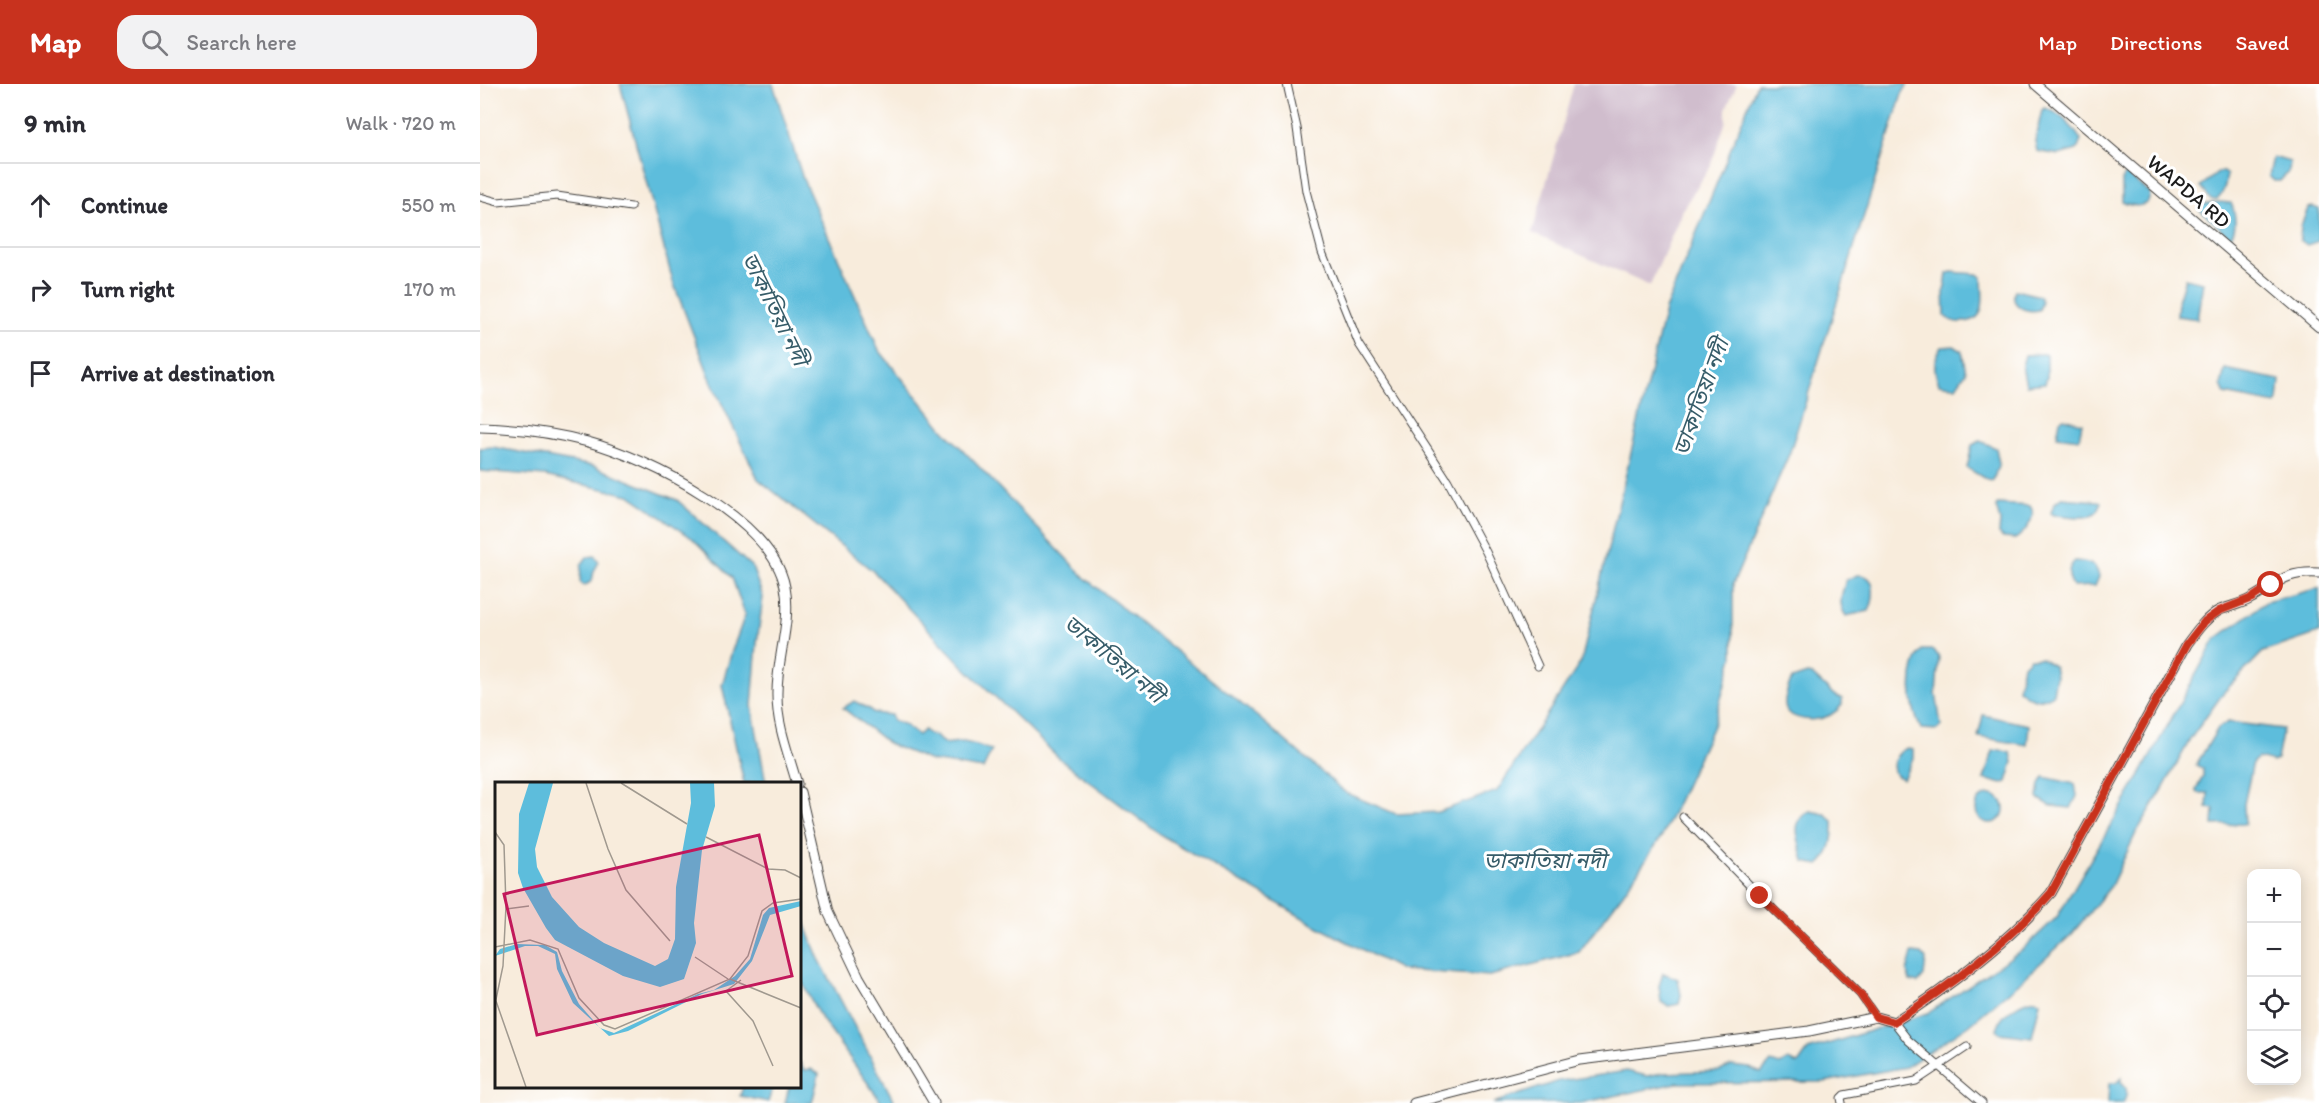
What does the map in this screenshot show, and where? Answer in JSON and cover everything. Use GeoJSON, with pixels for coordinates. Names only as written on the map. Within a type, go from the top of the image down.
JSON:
{"type":"FeatureCollection","features":[{"type":"Feature","properties":{"kind":"main road","name":"WAPDA RD"},"geometry":{"type":"LineString","coordinates":[[2035,84],[2319,327]]}},
{"type":"Feature","properties":{"kind":"main road"},"geometry":{"type":"LineString","coordinates":[[480,427],[587,441],[615,451],[693,487],[734,515],[765,548],[780,570],[788,608],[777,685],[778,718],[797,782]]}},
{"type":"Feature","properties":{"kind":"main road"},"geometry":{"type":"LineString","coordinates":[[1414,1103],[1581,1060],[1809,1031],[1876,1017],[1894,1022],[1939,992],[2034,913],[2051,893],[2187,644],[2205,621],[2219,611],[2252,598],[2290,575],[2301,572],[2319,573]]}},
{"type":"Feature","properties":{"kind":"main road"},"geometry":{"type":"LineString","coordinates":[[801,796],[828,912],[859,977],[934,1103]]}},
{"type":"Feature","properties":{"kind":"street"},"geometry":{"type":"LineString","coordinates":[[1287,84],[1297,128],[1306,191],[1322,252],[1359,344],[1448,481],[1486,552],[1538,666]]}},
{"type":"Feature","properties":{"kind":"street"},"geometry":{"type":"LineString","coordinates":[[480,197],[498,202],[557,196],[631,207]]}},
{"type":"Feature","properties":{"kind":"street"},"geometry":{"type":"LineString","coordinates":[[1683,817],[1860,994],[1876,1017]]}},
{"type":"Feature","properties":{"kind":"street"},"geometry":{"type":"LineString","coordinates":[[1894,1022],[1908,1040],[1982,1103]]}},
{"type":"Feature","properties":{"kind":"street"},"geometry":{"type":"LineString","coordinates":[[1842,1103],[1841,1098],[1844,1095],[1916,1081],[1967,1047]]}},
{"type":"Feature","properties":{"kind":"shaded area"},"geometry":{"type":"Polygon","coordinates":[[[1574,84],[1737,84],[1726,109],[1726,121],[1710,167],[1684,207],[1650,286],[1532,233],[1574,84]]]}},
{"type":"Feature","properties":{"kind":"water","name":"ডাকাতিয়া নদী"},"geometry":{"type":"Polygon","coordinates":[[[620,84],[773,84],[803,179],[879,350],[943,429],[1085,578],[1259,718],[1346,793],[1396,814],[1438,812],[1497,791],[1581,662],[1665,310],[1757,84],[1908,84],[1902,94],[1790,452],[1733,584],[1733,657],[1713,726],[1662,836],[1579,952],[1490,976],[1401,970],[1315,925],[1161,835],[1061,760],[963,666],[874,572],[758,479],[712,383],[673,282],[620,84]]]}},
{"type":"Feature","properties":{"kind":"water"},"geometry":{"type":"Polygon","coordinates":[[[2044,108],[2060,116],[2074,130],[2081,140],[2077,150],[2059,155],[2037,151],[2035,141],[2044,108]]]}},
{"type":"Feature","properties":{"kind":"water"},"geometry":{"type":"Polygon","coordinates":[[[2273,157],[2290,162],[2289,171],[2280,181],[2274,181],[2269,176],[2273,157]]]}},
{"type":"Feature","properties":{"kind":"water"},"geometry":{"type":"Polygon","coordinates":[[[2219,172],[2227,175],[2224,189],[2215,200],[2206,194],[2201,186],[2219,172]]]}},
{"type":"Feature","properties":{"kind":"water"},"geometry":{"type":"Polygon","coordinates":[[[2125,174],[2150,193],[2148,202],[2136,206],[2122,202],[2122,180],[2125,174]]]}},
{"type":"Feature","properties":{"kind":"water"},"geometry":{"type":"Polygon","coordinates":[[[2231,203],[2233,207],[2235,225],[2230,237],[2199,209],[2201,205],[2231,203]]]}},
{"type":"Feature","properties":{"kind":"water"},"geometry":{"type":"Polygon","coordinates":[[[2308,208],[2319,209],[2319,241],[2307,245],[2300,240],[2301,226],[2308,208]]]}},
{"type":"Feature","properties":{"kind":"water"},"geometry":{"type":"Polygon","coordinates":[[[1951,272],[1977,274],[1982,277],[1982,307],[1977,317],[1971,321],[1956,322],[1945,316],[1944,291],[1947,274],[1951,272]]]}},
{"type":"Feature","properties":{"kind":"water"},"geometry":{"type":"Polygon","coordinates":[[[2185,278],[2203,282],[2197,319],[2177,316],[2178,301],[2185,278]]]}},
{"type":"Feature","properties":{"kind":"water"},"geometry":{"type":"Polygon","coordinates":[[[2015,290],[2040,296],[2042,302],[2039,310],[2020,307],[2014,300],[2015,290]]]}},
{"type":"Feature","properties":{"kind":"water"},"geometry":{"type":"Polygon","coordinates":[[[1954,346],[1962,351],[1966,372],[1956,387],[1939,384],[1935,369],[1937,356],[1942,347],[1954,346]]]}},
{"type":"Feature","properties":{"kind":"water"},"geometry":{"type":"Polygon","coordinates":[[[2044,354],[2047,356],[2045,383],[2026,385],[2022,366],[2025,355],[2044,354]]]}},
{"type":"Feature","properties":{"kind":"water"},"geometry":{"type":"Polygon","coordinates":[[[2225,369],[2280,380],[2278,401],[2276,404],[2225,394],[2221,385],[2225,369]]]}},
{"type":"Feature","properties":{"kind":"water"},"geometry":{"type":"Polygon","coordinates":[[[2064,418],[2082,423],[2079,439],[2057,436],[2060,420],[2064,418]]]}},
{"type":"Feature","properties":{"kind":"water"},"geometry":{"type":"Polygon","coordinates":[[[1980,441],[1996,448],[1999,463],[1993,481],[1967,468],[1972,445],[1980,441]]]}},
{"type":"Feature","properties":{"kind":"water"},"geometry":{"type":"Polygon","coordinates":[[[493,447],[593,466],[677,500],[752,567],[763,597],[752,706],[766,782],[744,782],[722,685],[745,615],[732,578],[692,538],[629,495],[545,476],[480,471],[480,448],[493,447]]]}},
{"type":"Feature","properties":{"kind":"water"},"geometry":{"type":"Polygon","coordinates":[[[2062,498],[2101,502],[2099,509],[2089,516],[2054,515],[2051,513],[2054,506],[2062,498]]]}},
{"type":"Feature","properties":{"kind":"water"},"geometry":{"type":"Polygon","coordinates":[[[1998,504],[2030,506],[2032,510],[2029,524],[2015,539],[2003,538],[1999,534],[2000,521],[1996,507],[1998,504]]]}},
{"type":"Feature","properties":{"kind":"water"},"geometry":{"type":"Polygon","coordinates":[[[595,556],[599,562],[592,581],[584,586],[580,582],[581,565],[587,557],[595,556]]]}},
{"type":"Feature","properties":{"kind":"water"},"geometry":{"type":"Polygon","coordinates":[[[2075,561],[2094,566],[2099,577],[2095,586],[2073,587],[2069,574],[2070,567],[2075,561]]]}},
{"type":"Feature","properties":{"kind":"water"},"geometry":{"type":"Polygon","coordinates":[[[1857,575],[1866,576],[1872,583],[1872,603],[1869,611],[1846,616],[1841,603],[1843,589],[1846,580],[1857,575]]]}},
{"type":"Feature","properties":{"kind":"water"},"geometry":{"type":"Polygon","coordinates":[[[2319,588],[2319,633],[2263,652],[2224,692],[2191,738],[2136,833],[2111,886],[2072,934],[1969,1025],[1906,1067],[1824,1082],[1677,1083],[1580,1103],[1493,1103],[1559,1081],[1627,1071],[1647,1076],[1662,1073],[1720,1071],[1731,1066],[1750,1068],[1761,1073],[1771,1062],[1780,1065],[1788,1060],[1798,1064],[1808,1050],[1928,1013],[2023,949],[2057,917],[2135,784],[2215,640],[2266,602],[2319,588]]]}},
{"type":"Feature","properties":{"kind":"water"},"geometry":{"type":"Polygon","coordinates":[[[1922,650],[1934,650],[1939,657],[1936,693],[1941,726],[1937,730],[1921,729],[1912,700],[1914,668],[1922,650]]]}},
{"type":"Feature","properties":{"kind":"water"},"geometry":{"type":"Polygon","coordinates":[[[2030,658],[2041,658],[2054,666],[2056,676],[2053,694],[2043,699],[2027,696],[2018,689],[2023,665],[2030,658]]]}},
{"type":"Feature","properties":{"kind":"water"},"geometry":{"type":"Polygon","coordinates":[[[1807,674],[1812,675],[1842,699],[1842,705],[1837,711],[1823,718],[1808,720],[1787,712],[1785,700],[1792,679],[1807,674]]]}},
{"type":"Feature","properties":{"kind":"water"},"geometry":{"type":"Polygon","coordinates":[[[854,701],[874,713],[891,715],[893,721],[903,724],[918,735],[924,730],[946,743],[970,743],[992,750],[983,769],[931,761],[889,744],[843,708],[854,701]]]}},
{"type":"Feature","properties":{"kind":"water"},"geometry":{"type":"Polygon","coordinates":[[[1983,715],[2029,725],[2027,745],[1978,737],[1983,715]]]}},
{"type":"Feature","properties":{"kind":"water"},"geometry":{"type":"Polygon","coordinates":[[[2228,722],[2283,729],[2277,760],[2273,762],[2258,758],[2253,762],[2244,804],[2245,824],[2213,825],[2214,809],[2207,808],[2208,793],[2198,793],[2196,790],[2203,776],[2203,769],[2196,765],[2218,728],[2228,722]]]}},
{"type":"Feature","properties":{"kind":"water"},"geometry":{"type":"Polygon","coordinates":[[[1907,748],[1913,749],[1913,758],[1903,779],[1896,776],[1893,767],[1897,756],[1907,748]]]}},
{"type":"Feature","properties":{"kind":"water"},"geometry":{"type":"Polygon","coordinates":[[[1993,751],[2011,753],[2013,762],[2007,782],[2002,784],[1984,779],[1993,751]]]}},
{"type":"Feature","properties":{"kind":"water"},"geometry":{"type":"Polygon","coordinates":[[[2044,777],[2075,784],[2077,796],[2071,808],[2051,806],[2038,798],[2040,784],[2044,777]]]}},
{"type":"Feature","properties":{"kind":"water"},"geometry":{"type":"Polygon","coordinates":[[[1990,795],[2000,799],[2004,809],[2000,819],[1990,823],[1980,819],[1976,809],[1980,799],[1990,795]]]}},
{"type":"Feature","properties":{"kind":"water"},"geometry":{"type":"Polygon","coordinates":[[[1810,811],[1825,814],[1833,821],[1831,845],[1819,865],[1804,862],[1797,834],[1799,821],[1810,811]]]}},
{"type":"Feature","properties":{"kind":"water"},"geometry":{"type":"Polygon","coordinates":[[[801,913],[818,957],[895,1103],[882,1103],[819,1015],[801,980],[801,913]]]}},
{"type":"Feature","properties":{"kind":"water"},"geometry":{"type":"Polygon","coordinates":[[[1912,953],[1922,954],[1926,959],[1924,976],[1918,983],[1910,981],[1907,972],[1912,953]]]}},
{"type":"Feature","properties":{"kind":"water"},"geometry":{"type":"Polygon","coordinates":[[[1663,973],[1678,979],[1681,995],[1679,1004],[1669,1006],[1661,1002],[1659,986],[1663,973]]]}},
{"type":"Feature","properties":{"kind":"water"},"geometry":{"type":"Polygon","coordinates":[[[2036,999],[2040,1002],[2032,1037],[1999,1033],[1997,1029],[1999,1023],[2007,1013],[2024,1002],[2036,999]]]}},
{"type":"Feature","properties":{"kind":"water"},"geometry":{"type":"Polygon","coordinates":[[[801,1064],[804,1070],[811,1069],[819,1074],[812,1103],[785,1103],[789,1088],[801,1088],[801,1064]]]}},
{"type":"Feature","properties":{"kind":"water"},"geometry":{"type":"Polygon","coordinates":[[[2121,1078],[2126,1092],[2123,1103],[2108,1103],[2109,1083],[2116,1083],[2121,1078]]]}},
{"type":"Feature","properties":{"kind":"water"},"geometry":{"type":"Polygon","coordinates":[[[742,1088],[773,1088],[768,1102],[740,1096],[742,1088]]]}},
{"type":"Feature","properties":{"kind":"route"},"geometry":{"type":"LineString","coordinates":[[1760,896],[1860,994],[1876,1017],[1894,1022],[1939,992],[2034,913],[2051,893],[2187,644],[2205,621],[2219,611],[2252,598],[2271,585]]}}]}
